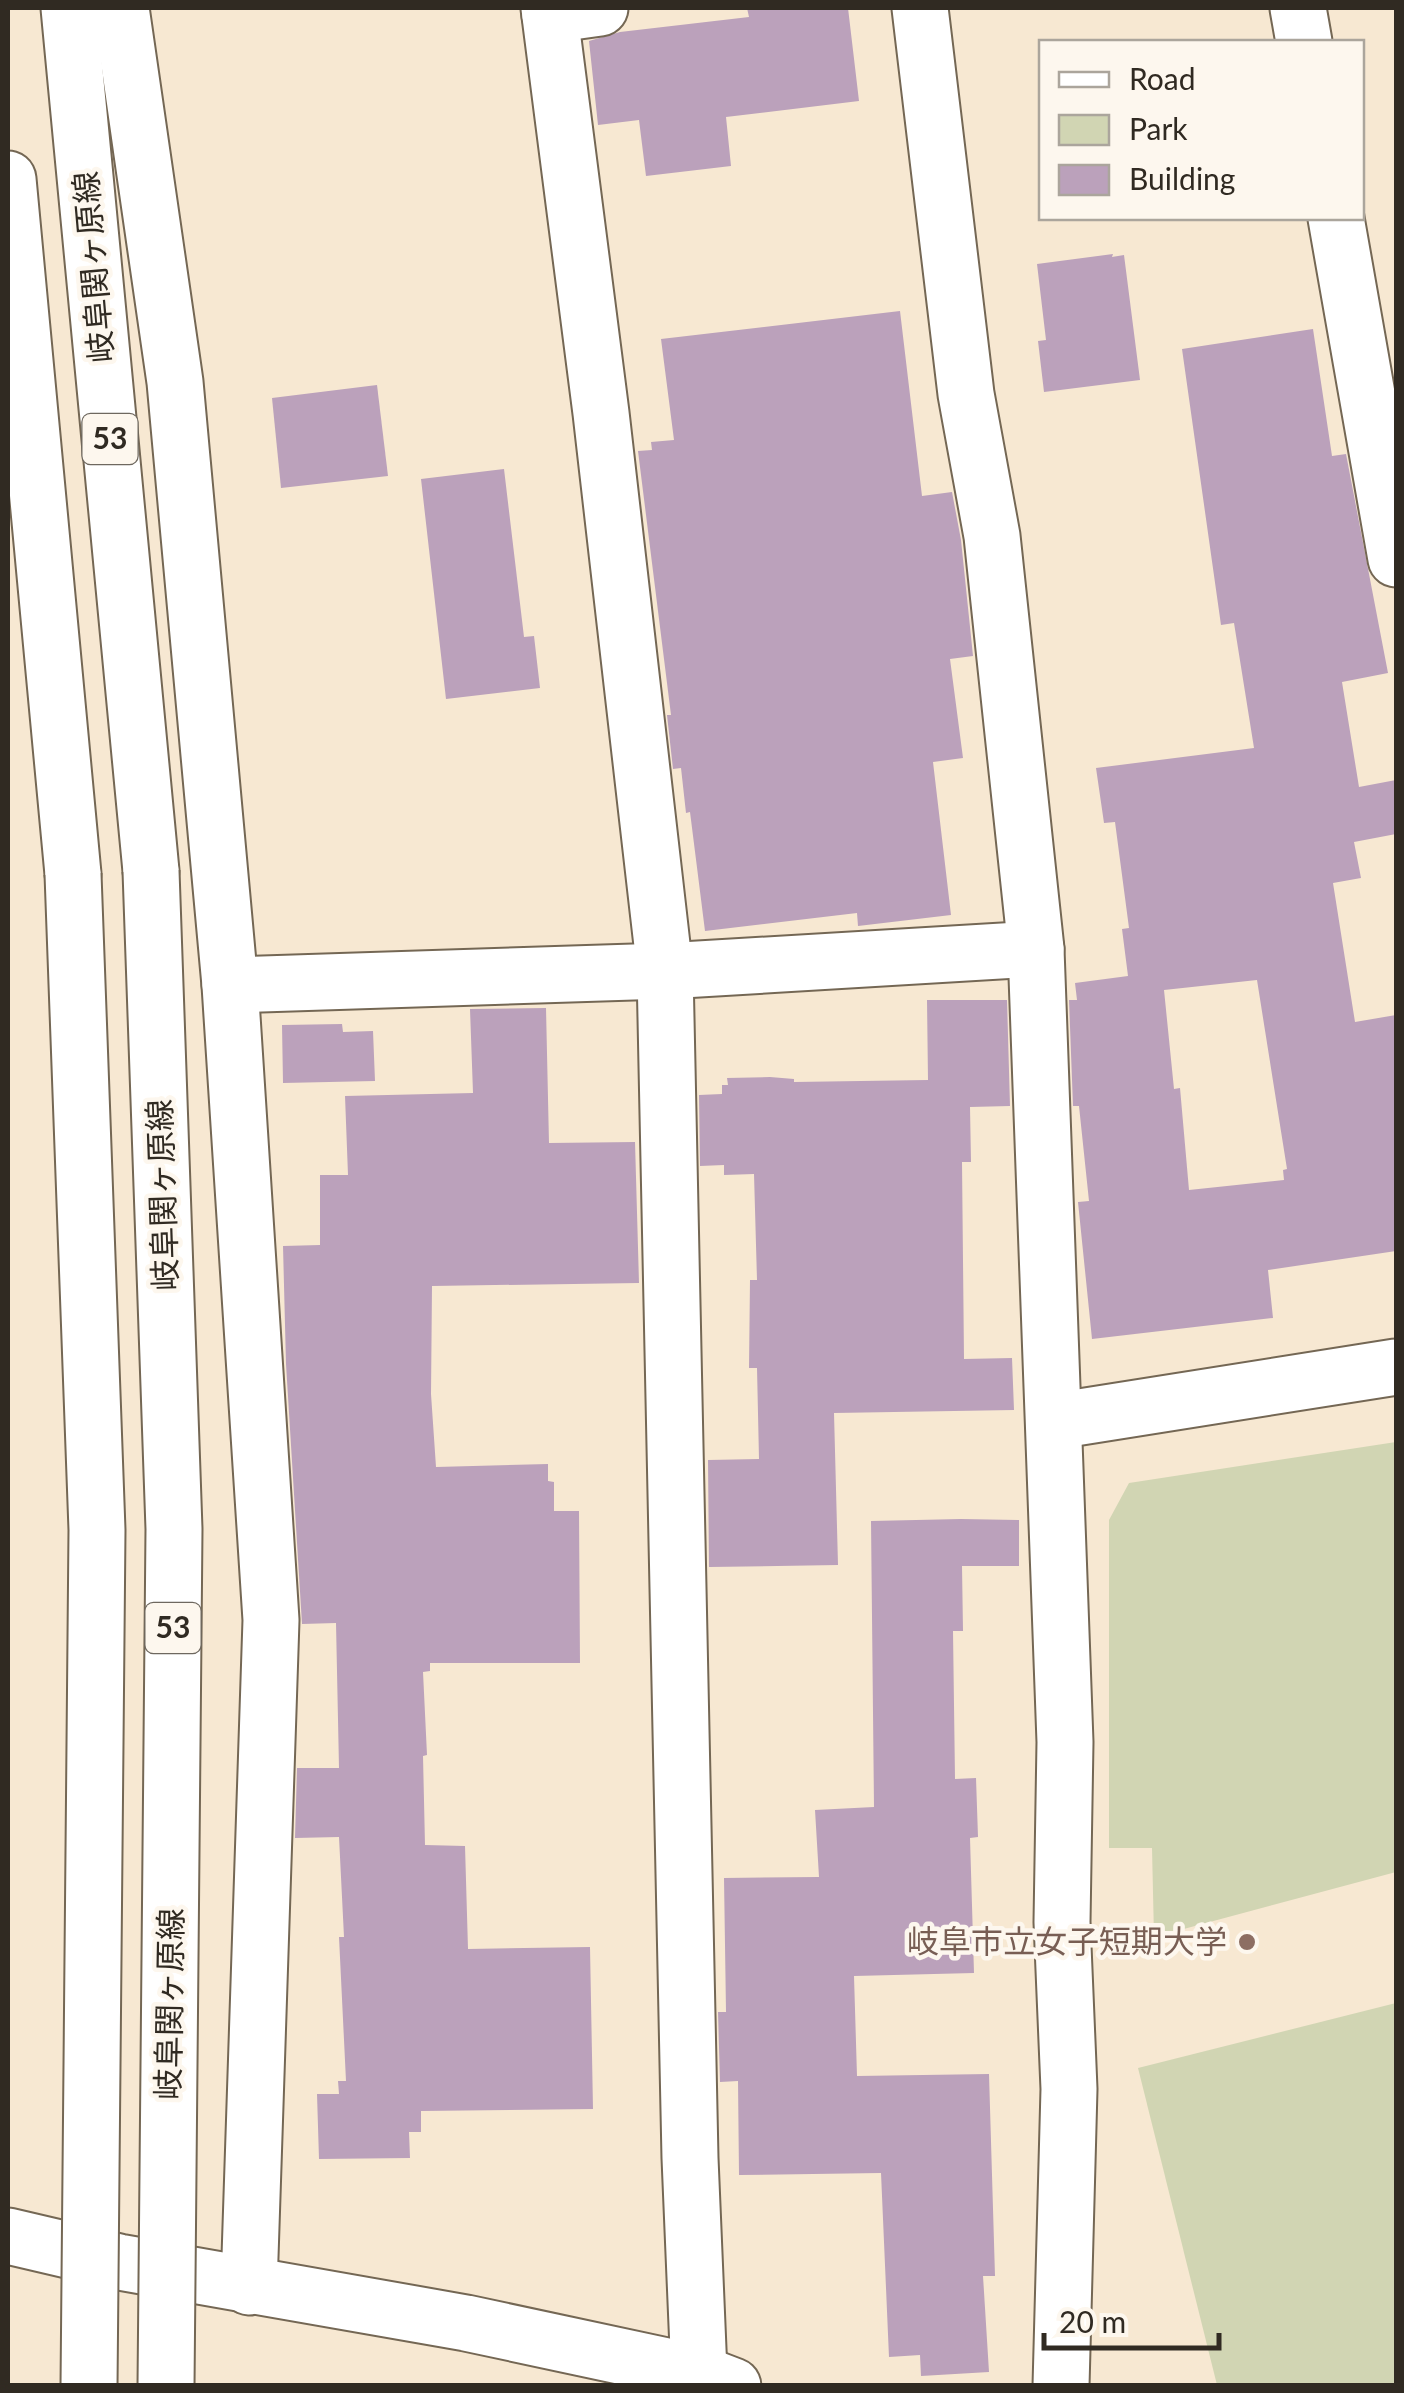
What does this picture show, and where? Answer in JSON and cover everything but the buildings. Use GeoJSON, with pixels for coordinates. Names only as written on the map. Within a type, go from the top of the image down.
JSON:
{"type":"FeatureCollection","features":[{"type":"Feature","properties":{"kind":"street","name":"岐阜関ヶ原線"},"geometry":{"type":"LineString","coordinates":[[69,8],[151,871],[174,1528],[166,2386]]}},
{"type":"Feature","properties":{"kind":"street"},"geometry":{"type":"LineString","coordinates":[[121,8],[175,382],[230,985],[270,1620],[248,2287]]}},
{"type":"Feature","properties":{"kind":"street"},"geometry":{"type":"LineString","coordinates":[[920,8],[966,394],[992,536],[1036,950],[1065,1742],[1062,1922],[1069,2089],[1061,2386]]}},
{"type":"Feature","properties":{"kind":"street"},"geometry":{"type":"LineString","coordinates":[[1298,8],[1304,40]]}},
{"type":"Feature","properties":{"kind":"street"},"geometry":{"type":"LineString","coordinates":[[8,2236],[248,2287],[466,2323],[716,2379],[690,2138],[665,971],[601,413],[566,10]]}},
{"type":"Feature","properties":{"kind":"street","name":"53"},"geometry":{"type":"LineString","coordinates":[[8,179],[74,874],[97,1530],[89,2386]]}},
{"type":"Feature","properties":{"kind":"street"},"geometry":{"type":"LineString","coordinates":[[1336,220],[1396,559]]}},
{"type":"Feature","properties":{"kind":"street"},"geometry":{"type":"LineString","coordinates":[[230,985],[665,971],[1036,950]]}},
{"type":"Feature","properties":{"kind":"street"},"geometry":{"type":"LineString","coordinates":[[1055,1421],[1396,1367]]}},
{"type":"Feature","properties":{"kind":"green space"},"geometry":{"type":"Polygon","coordinates":[[[1396,1442],[1396,1872],[1154,1937],[1152,1848],[1109,1848],[1109,1520],[1129,1483],[1396,1442]]]}},
{"type":"Feature","properties":{"kind":"green space"},"geometry":{"type":"Polygon","coordinates":[[[1396,2003],[1396,2385],[1217,2385],[1138,2068],[1396,2003]]]}},
{"type":"Feature","properties":{"kind":"place","name":"岐阜市立女子短期大学"},"geometry":{"type":"Point","coordinates":[1247,1942]}}]}
